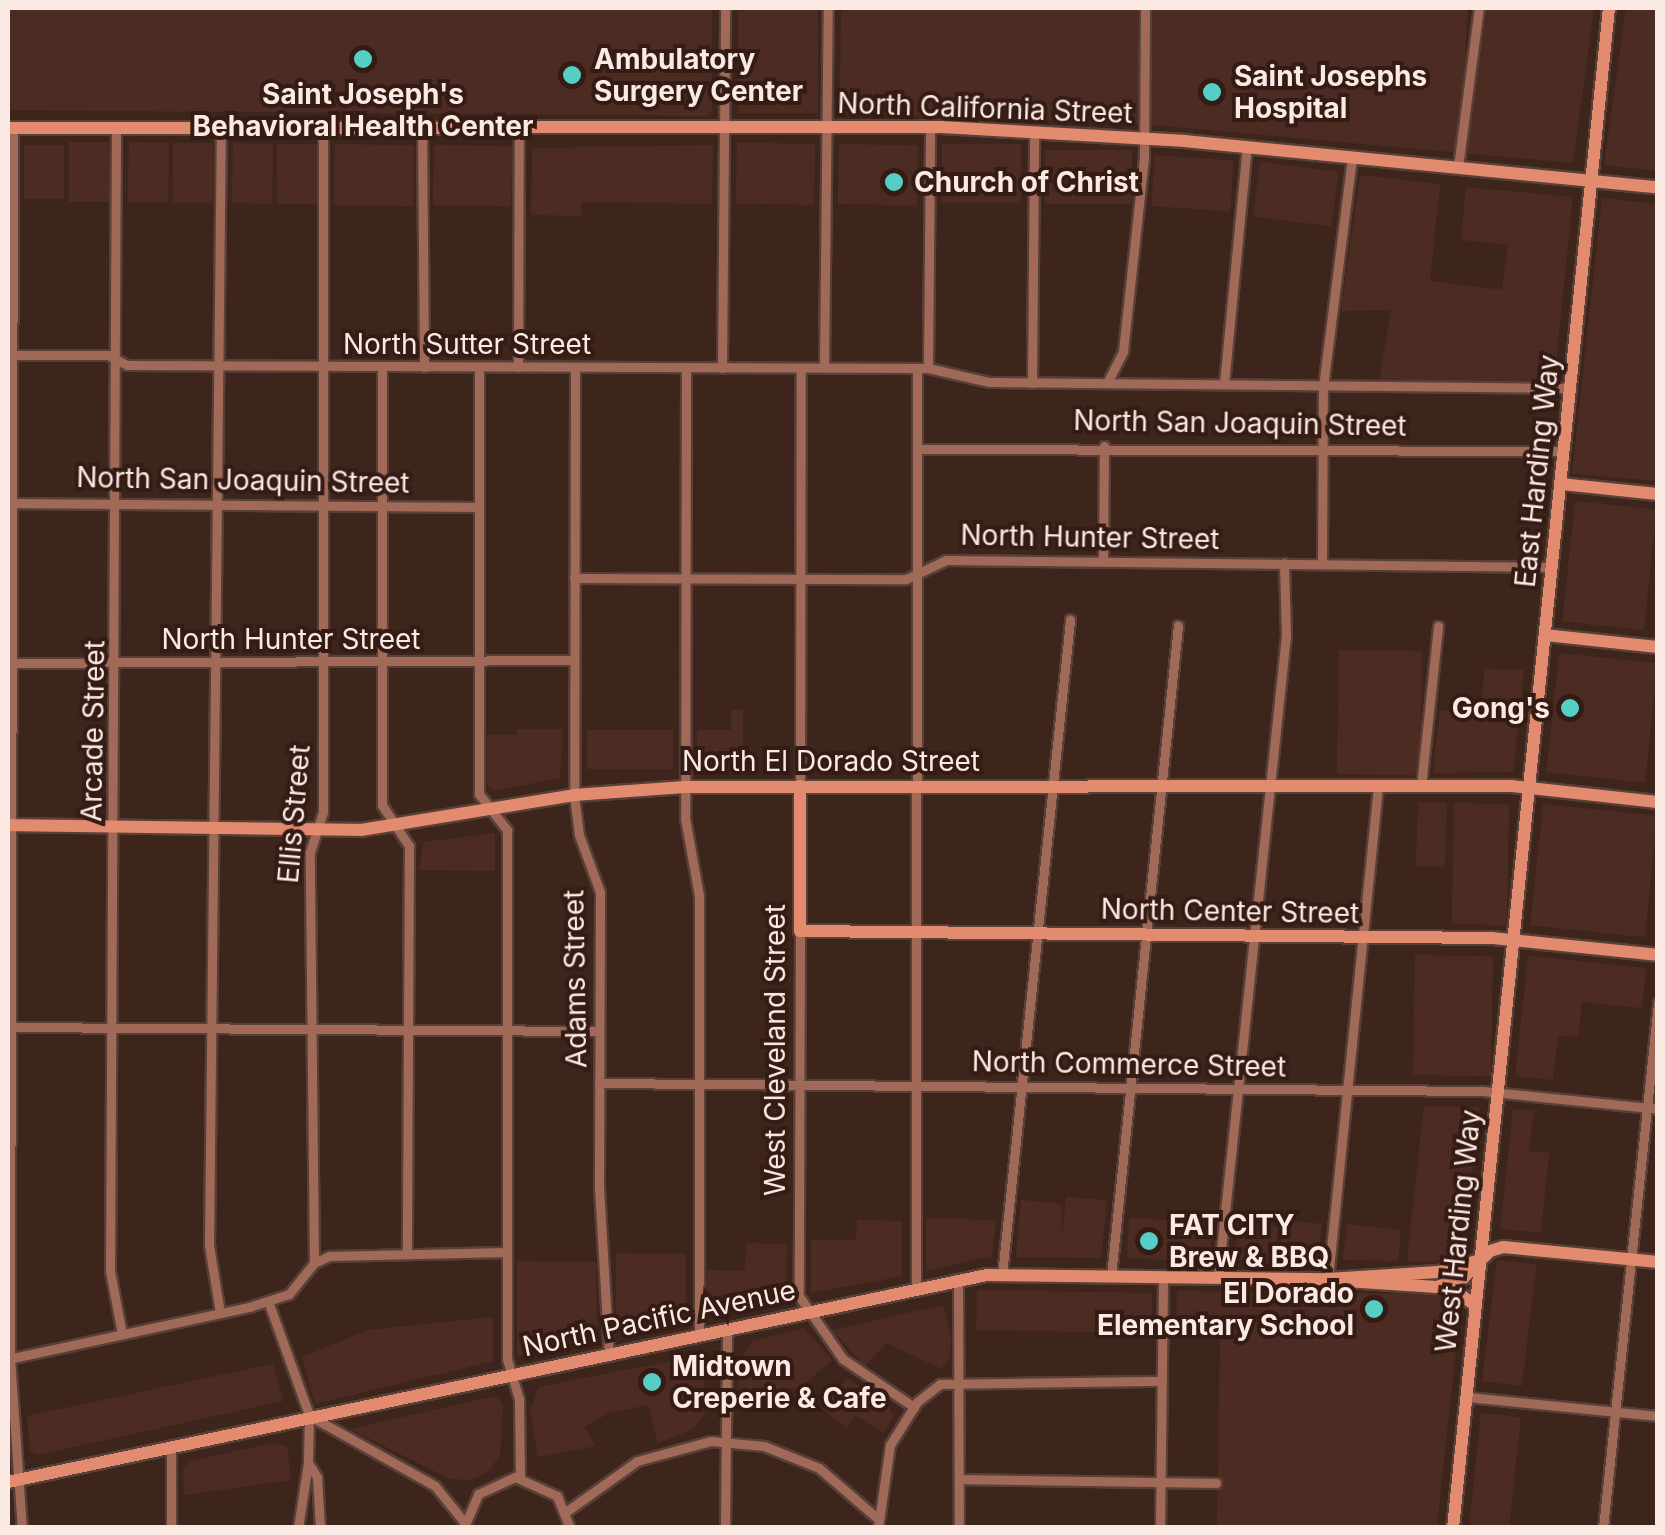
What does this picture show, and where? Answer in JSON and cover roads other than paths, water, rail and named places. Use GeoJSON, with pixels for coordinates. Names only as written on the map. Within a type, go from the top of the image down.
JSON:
{"type":"FeatureCollection","features":[{"type":"Feature","properties":{"kind":"street"},"geometry":{"type":"LineString","coordinates":[[722,368],[725,8]]}},
{"type":"Feature","properties":{"kind":"street"},"geometry":{"type":"LineString","coordinates":[[824,368],[828,8]]}},
{"type":"Feature","properties":{"kind":"street"},"geometry":{"type":"LineString","coordinates":[[1106,383],[1124,351],[1144,138],[1145,8]]}},
{"type":"Feature","properties":{"kind":"street"},"geometry":{"type":"LineString","coordinates":[[1458,167],[1479,8]]}},
{"type":"Feature","properties":{"kind":"street","name":"East Harding Way"},"geometry":{"type":"LineString","coordinates":[[1513,940],[1609,8]]}},
{"type":"Feature","properties":{"kind":"street"},"geometry":{"type":"LineString","coordinates":[[220,1313],[210,1259],[209,1028],[220,664],[222,127]]}},
{"type":"Feature","properties":{"kind":"street"},"geometry":{"type":"LineString","coordinates":[[916,1290],[916,449],[930,127]]}},
{"type":"Feature","properties":{"kind":"street","name":"North California Street"},"geometry":{"type":"LineString","coordinates":[[10,128],[930,127],[1247,146],[1658,187]]}},
{"type":"Feature","properties":{"kind":"street"},"geometry":{"type":"LineString","coordinates":[[10,128],[8,1358],[15,1480],[22,1528]]}},
{"type":"Feature","properties":{"kind":"street","name":"Arcade Street"},"geometry":{"type":"LineString","coordinates":[[116,128],[118,504],[110,1271],[122,1334]]}},
{"type":"Feature","properties":{"kind":"street","name":"Ellis Street"},"geometry":{"type":"LineString","coordinates":[[314,1264],[308,1029],[310,852],[323,812],[323,128]]}},
{"type":"Feature","properties":{"kind":"street"},"geometry":{"type":"LineString","coordinates":[[422,129],[424,367]]}},
{"type":"Feature","properties":{"kind":"street"},"geometry":{"type":"LineString","coordinates":[[518,367],[519,130]]}},
{"type":"Feature","properties":{"kind":"street"},"geometry":{"type":"LineString","coordinates":[[1032,383],[1034,132]]}},
{"type":"Feature","properties":{"kind":"street"},"geometry":{"type":"LineString","coordinates":[[1224,384],[1247,146]]}},
{"type":"Feature","properties":{"kind":"street"},"geometry":{"type":"LineString","coordinates":[[1322,564],[1323,387],[1352,156]]}},
{"type":"Feature","properties":{"kind":"street","name":"North Sutter Street"},"geometry":{"type":"LineString","coordinates":[[10,354],[222,366],[922,368],[989,382],[1570,388]]}},
{"type":"Feature","properties":{"kind":"street"},"geometry":{"type":"LineString","coordinates":[[479,367],[479,794],[507,830],[508,1252],[520,1477]]}},
{"type":"Feature","properties":{"kind":"street"},"geometry":{"type":"LineString","coordinates":[[382,368],[382,805],[409,846],[407,1252]]}},
{"type":"Feature","properties":{"kind":"street","name":"Adams Street"},"geometry":{"type":"LineString","coordinates":[[575,368],[574,795],[579,835],[600,892],[599,1082],[609,1354]]}},
{"type":"Feature","properties":{"kind":"street"},"geometry":{"type":"LineString","coordinates":[[686,368],[685,787],[699,920],[700,1336]]}},
{"type":"Feature","properties":{"kind":"street"},"geometry":{"type":"LineString","coordinates":[[800,368],[800,786]]}},
{"type":"Feature","properties":{"kind":"street"},"geometry":{"type":"LineString","coordinates":[[1103,562],[1104,446]]}},
{"type":"Feature","properties":{"kind":"street","name":"North San Joaquin Street"},"geometry":{"type":"LineString","coordinates":[[916,449],[1104,446],[1564,451]]}},
{"type":"Feature","properties":{"kind":"street"},"geometry":{"type":"LineString","coordinates":[[1560,484],[1658,494]]}},
{"type":"Feature","properties":{"kind":"street","name":"North San Joaquin Street"},"geometry":{"type":"LineString","coordinates":[[10,503],[478,507]]}},
{"type":"Feature","properties":{"kind":"street","name":"North Hunter Street"},"geometry":{"type":"LineString","coordinates":[[574,578],[906,580],[946,560],[1552,567]]}},
{"type":"Feature","properties":{"kind":"street"},"geometry":{"type":"LineString","coordinates":[[1218,1278],[1286,635],[1284,564]]}},
{"type":"Feature","properties":{"kind":"street"},"geometry":{"type":"LineString","coordinates":[[1002,1275],[1070,620]]}},
{"type":"Feature","properties":{"kind":"street"},"geometry":{"type":"LineString","coordinates":[[1111,1276],[1178,625]]}},
{"type":"Feature","properties":{"kind":"street"},"geometry":{"type":"LineString","coordinates":[[1421,786],[1438,626]]}},
{"type":"Feature","properties":{"kind":"street"},"geometry":{"type":"LineString","coordinates":[[1544,636],[1658,647]]}},
{"type":"Feature","properties":{"kind":"street","name":"North Hunter Street"},"geometry":{"type":"LineString","coordinates":[[10,663],[382,666],[574,660]]}},
{"type":"Feature","properties":{"kind":"street","name":"West Cleveland Street"},"geometry":{"type":"LineString","coordinates":[[800,786],[800,1296],[807,1312]]}},
{"type":"Feature","properties":{"kind":"street"},"geometry":{"type":"LineString","coordinates":[[1328,1279],[1378,786]]}},
{"type":"Feature","properties":{"kind":"street","name":"North El Dorado Street"},"geometry":{"type":"LineString","coordinates":[[10,825],[316,831],[397,826],[574,795],[685,787],[1421,786],[1529,788],[1658,802]]}},
{"type":"Feature","properties":{"kind":"street","name":"North Center Street"},"geometry":{"type":"LineString","coordinates":[[800,931],[1513,940],[1658,955]]}},
{"type":"Feature","properties":{"kind":"street","name":"West Harding Way"},"geometry":{"type":"LineString","coordinates":[[1453,1528],[1513,940]]}},
{"type":"Feature","properties":{"kind":"street"},"geometry":{"type":"LineString","coordinates":[[1603,1528],[1630,1260],[1652,1108],[1658,1003]]}},
{"type":"Feature","properties":{"kind":"street"},"geometry":{"type":"LineString","coordinates":[[9,1027],[599,1031]]}},
{"type":"Feature","properties":{"kind":"street","name":"North Commerce Street"},"geometry":{"type":"LineString","coordinates":[[599,1082],[1348,1088],[1498,1092],[1652,1108]]}},
{"type":"Feature","properties":{"kind":"street"},"geometry":{"type":"LineString","coordinates":[[1480,1260],[1504,1248],[1658,1262]]}},
{"type":"Feature","properties":{"kind":"street"},"geometry":{"type":"LineString","coordinates":[[8,1358],[268,1301],[288,1294],[314,1264],[350,1253],[508,1252]]}},
{"type":"Feature","properties":{"kind":"street","name":"North Pacific Avenue"},"geometry":{"type":"LineString","coordinates":[[1328,1279],[1406,1289],[1463,1278],[1480,1260]]}},
{"type":"Feature","properties":{"kind":"street","name":"North Pacific Avenue"},"geometry":{"type":"LineString","coordinates":[[15,1480],[958,1281],[1002,1275],[1328,1279],[1438,1272],[1480,1260]]}},
{"type":"Feature","properties":{"kind":"street"},"geometry":{"type":"LineString","coordinates":[[1160,1528],[1163,1277]]}},
{"type":"Feature","properties":{"kind":"street"},"geometry":{"type":"LineString","coordinates":[[958,1281],[959,1528]]}},
{"type":"Feature","properties":{"kind":"street"},"geometry":{"type":"LineString","coordinates":[[1444,1284],[1476,1306]]}},
{"type":"Feature","properties":{"kind":"street"},"geometry":{"type":"LineString","coordinates":[[268,1301],[309,1416],[308,1463],[298,1528]]}},
{"type":"Feature","properties":{"kind":"street"},"geometry":{"type":"LineString","coordinates":[[807,1312],[842,1360],[914,1406]]}},
{"type":"Feature","properties":{"kind":"street"},"geometry":{"type":"LineString","coordinates":[[725,1528],[727,1330]]}},
{"type":"Feature","properties":{"kind":"street"},"geometry":{"type":"LineString","coordinates":[[878,1523],[885,1459],[914,1406],[940,1384],[959,1380],[1162,1381]]}},
{"type":"Feature","properties":{"kind":"street"},"geometry":{"type":"LineString","coordinates":[[1467,1397],[1658,1416]]}},
{"type":"Feature","properties":{"kind":"street"},"geometry":{"type":"LineString","coordinates":[[309,1416],[426,1480],[465,1525],[482,1490],[520,1477],[550,1490],[567,1511],[570,1528]]}},
{"type":"Feature","properties":{"kind":"street"},"geometry":{"type":"LineString","coordinates":[[567,1511],[652,1454],[726,1442],[764,1446],[819,1468],[878,1523]]}},
{"type":"Feature","properties":{"kind":"street"},"geometry":{"type":"LineString","coordinates":[[171,1446],[172,1528]]}},
{"type":"Feature","properties":{"kind":"street"},"geometry":{"type":"LineString","coordinates":[[308,1463],[317,1477],[320,1528]]}},
{"type":"Feature","properties":{"kind":"street"},"geometry":{"type":"LineString","coordinates":[[960,1480],[1216,1483]]}},
{"type":"Feature","properties":{"kind":"place","name":"Saint Joseph's Behavioral Health Center"},"geometry":{"type":"Point","coordinates":[363,59]}},
{"type":"Feature","properties":{"kind":"place","name":"Ambulatory Surgery Center"},"geometry":{"type":"Point","coordinates":[572,75]}},
{"type":"Feature","properties":{"kind":"place","name":"Saint Josephs Hospital"},"geometry":{"type":"Point","coordinates":[1212,92]}},
{"type":"Feature","properties":{"kind":"place","name":"Church of Christ"},"geometry":{"type":"Point","coordinates":[894,182]}},
{"type":"Feature","properties":{"kind":"place","name":"Gong's"},"geometry":{"type":"Point","coordinates":[1570,708]}},
{"type":"Feature","properties":{"kind":"place","name":"FAT CITY Brew & BBQ"},"geometry":{"type":"Point","coordinates":[1149,1241]}},
{"type":"Feature","properties":{"kind":"place","name":"El Dorado Elementary School"},"geometry":{"type":"Point","coordinates":[1374,1309]}},
{"type":"Feature","properties":{"kind":"place","name":"Midtown Creperie & Cafe"},"geometry":{"type":"Point","coordinates":[652,1382]}}]}
